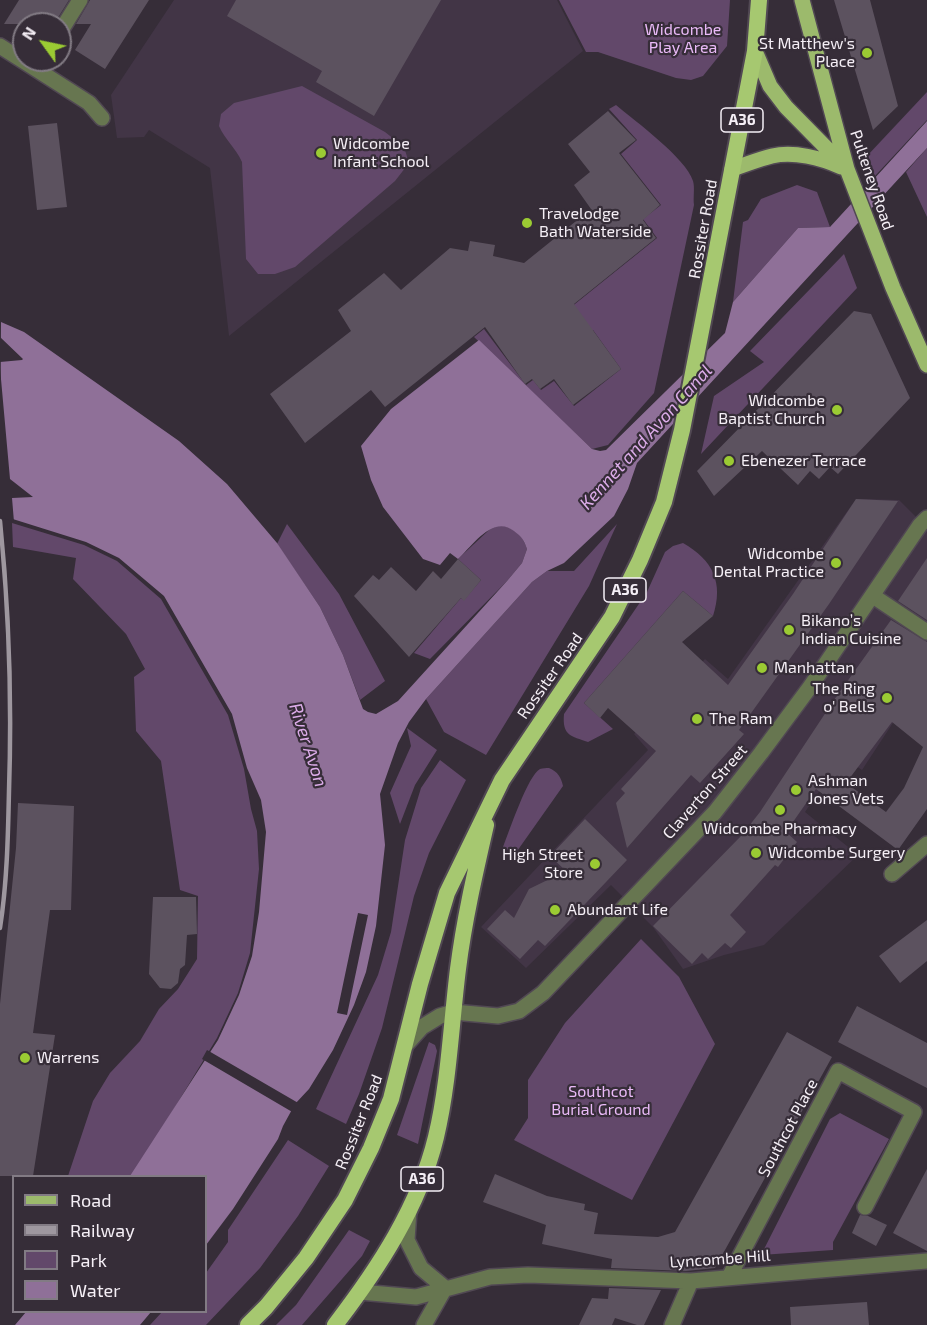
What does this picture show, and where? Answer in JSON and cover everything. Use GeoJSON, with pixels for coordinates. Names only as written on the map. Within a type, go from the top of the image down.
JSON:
{"type":"FeatureCollection","features":[{"type":"Feature","properties":{"kind":"highway","name":"Rossiter Road"},"geometry":{"type":"LineString","coordinates":[[248,1325],[266,1307],[306,1258],[345,1200],[371,1148],[391,1099],[420,984],[447,893],[502,780],[612,617],[640,560],[664,502],[682,430],[755,51],[759,0]]}},
{"type":"Feature","properties":{"kind":"highway","name":"A36"},"geometry":{"type":"LineString","coordinates":[[335,1325],[360,1292],[409,1210],[435,1138],[447,1081],[453,1012],[469,898],[492,798]]}},
{"type":"Feature","properties":{"kind":"main road","name":"Pulteney Road"},"geometry":{"type":"LineString","coordinates":[[802,0],[847,169],[872,236],[927,365]]}},
{"type":"Feature","properties":{"kind":"main road"},"geometry":{"type":"LineString","coordinates":[[755,51],[771,86],[786,107],[847,169]]}},
{"type":"Feature","properties":{"kind":"main road"},"geometry":{"type":"LineString","coordinates":[[732,169],[774,155],[791,155],[828,161],[847,169]]}},
{"type":"Feature","properties":{"kind":"street"},"geometry":{"type":"LineString","coordinates":[[72,13],[80,0]]}},
{"type":"Feature","properties":{"kind":"street"},"geometry":{"type":"LineString","coordinates":[[48,72],[89,103],[102,118]]}},
{"type":"Feature","properties":{"kind":"street","name":"Claverton Street"},"geometry":{"type":"LineString","coordinates":[[453,1012],[498,1016],[519,1011],[543,993],[715,812],[761,753],[873,596],[914,533],[927,518]]}},
{"type":"Feature","properties":{"kind":"street"},"geometry":{"type":"LineString","coordinates":[[873,596],[927,632]]}},
{"type":"Feature","properties":{"kind":"street"},"geometry":{"type":"LineString","coordinates":[[892,874],[927,844]]}},
{"type":"Feature","properties":{"kind":"street"},"geometry":{"type":"LineString","coordinates":[[405,1046],[422,1027],[440,1016],[453,1012]]}},
{"type":"Feature","properties":{"kind":"street","name":"Southcot Place"},"geometry":{"type":"LineString","coordinates":[[729,1277],[838,1071],[914,1113],[865,1207]]}},
{"type":"Feature","properties":{"kind":"street"},"geometry":{"type":"LineString","coordinates":[[409,1210],[407,1240],[421,1268],[445,1288],[424,1325]]}},
{"type":"Feature","properties":{"kind":"street","name":"Lyncombe Hill"},"geometry":{"type":"LineString","coordinates":[[360,1292],[416,1297],[490,1277],[528,1275],[691,1281],[927,1261]]}},
{"type":"Feature","properties":{"kind":"street"},"geometry":{"type":"LineString","coordinates":[[672,1325],[691,1281]]}},
{"type":"Feature","properties":{"kind":"shaded area","name":"Widcombe Infant School"},"geometry":{"type":"Polygon","coordinates":[[[174,0],[557,0],[583,51],[229,336],[210,168],[149,130],[144,137],[117,138],[111,95],[174,0]]]}},
{"type":"Feature","properties":{"kind":"shaded area"},"geometry":{"type":"Polygon","coordinates":[[[856,499],[899,500],[927,528],[927,671],[862,770],[843,757],[805,812],[858,855],[764,945],[683,969],[653,927],[611,885],[526,968],[481,927],[648,750],[634,734],[705,659],[728,679],[856,499]]]}},
{"type":"Feature","properties":{"kind":"green space","name":"Widcombe Play Area"},"geometry":{"type":"Polygon","coordinates":[[[559,0],[730,0],[727,46],[703,76],[691,80],[676,78],[598,52],[586,52],[559,0]]]}},
{"type":"Feature","properties":{"kind":"green space"},"geometry":{"type":"Polygon","coordinates":[[[302,86],[385,132],[404,147],[409,163],[395,181],[295,267],[275,274],[258,274],[246,259],[242,162],[219,126],[221,114],[234,103],[302,86]]]}},
{"type":"Feature","properties":{"kind":"green space"},"geometry":{"type":"Polygon","coordinates":[[[927,92],[927,120],[875,176],[867,156],[927,92]]]}},
{"type":"Feature","properties":{"kind":"green space"},"geometry":{"type":"Polygon","coordinates":[[[616,105],[659,140],[681,162],[693,181],[694,205],[654,393],[608,445],[592,449],[474,337],[484,329],[526,385],[533,380],[541,390],[554,381],[574,406],[621,369],[593,330],[578,341],[560,316],[657,238],[643,219],[661,205],[621,154],[637,140],[609,109],[616,105]]]}},
{"type":"Feature","properties":{"kind":"green space"},"geometry":{"type":"Polygon","coordinates":[[[927,148],[927,217],[906,172],[927,148]]]}},
{"type":"Feature","properties":{"kind":"green space"},"geometry":{"type":"Polygon","coordinates":[[[797,185],[817,192],[830,227],[798,228],[733,302],[743,222],[748,220],[761,199],[797,185]]]}},
{"type":"Feature","properties":{"kind":"green space"},"geometry":{"type":"Polygon","coordinates":[[[844,254],[857,288],[701,454],[714,396],[764,362],[750,351],[844,254]]]}},
{"type":"Feature","properties":{"kind":"green space"},"geometry":{"type":"Polygon","coordinates":[[[12,523],[84,545],[117,561],[161,599],[228,715],[244,769],[257,831],[259,869],[250,953],[238,993],[217,1038],[134,1175],[68,1175],[93,1101],[110,1073],[140,1041],[159,1009],[178,989],[197,959],[198,896],[180,890],[161,761],[136,731],[134,677],[145,669],[126,634],[73,579],[76,558],[13,547],[12,523]]]}},
{"type":"Feature","properties":{"kind":"green space"},"geometry":{"type":"Polygon","coordinates":[[[287,524],[339,594],[385,681],[360,700],[343,655],[320,607],[277,544],[287,524]]]}},
{"type":"Feature","properties":{"kind":"green space"},"geometry":{"type":"Polygon","coordinates":[[[617,524],[589,586],[486,755],[444,732],[426,699],[532,582],[547,571],[574,571],[617,524]]]}},
{"type":"Feature","properties":{"kind":"green space"},"geometry":{"type":"Polygon","coordinates":[[[499,525],[517,532],[523,540],[527,549],[522,563],[430,659],[414,653],[461,598],[464,600],[481,580],[458,559],[489,530],[499,525]]]}},
{"type":"Feature","properties":{"kind":"green space"},"geometry":{"type":"Polygon","coordinates":[[[683,543],[702,557],[713,574],[717,593],[713,616],[683,591],[584,703],[613,729],[588,742],[572,736],[566,731],[564,714],[647,592],[665,552],[683,543]]]}},
{"type":"Feature","properties":{"kind":"green space"},"geometry":{"type":"Polygon","coordinates":[[[407,728],[437,750],[415,785],[400,824],[390,793],[411,746],[407,728]]]}},
{"type":"Feature","properties":{"kind":"green space"},"geometry":{"type":"Polygon","coordinates":[[[440,760],[466,780],[429,853],[414,896],[382,1028],[346,1124],[316,1109],[378,975],[391,932],[405,840],[421,788],[440,760]]]}},
{"type":"Feature","properties":{"kind":"green space"},"geometry":{"type":"Polygon","coordinates":[[[549,768],[559,775],[563,786],[515,854],[503,847],[514,817],[535,773],[540,769],[549,768]]]}},
{"type":"Feature","properties":{"kind":"green space","name":"Southcot Burial Ground"},"geometry":{"type":"Polygon","coordinates":[[[641,939],[679,977],[715,1044],[632,1200],[514,1140],[528,1118],[528,1080],[565,1023],[641,939]]]}},
{"type":"Feature","properties":{"kind":"green space"},"geometry":{"type":"Polygon","coordinates":[[[429,1042],[435,1045],[437,1051],[418,1144],[397,1135],[429,1042]]]}},
{"type":"Feature","properties":{"kind":"green space"},"geometry":{"type":"Polygon","coordinates":[[[840,1113],[889,1139],[833,1242],[833,1250],[761,1255],[830,1119],[840,1113]]]}},
{"type":"Feature","properties":{"kind":"green space"},"geometry":{"type":"Polygon","coordinates":[[[288,1140],[329,1166],[298,1216],[260,1268],[206,1325],[150,1325],[161,1313],[207,1313],[207,1272],[228,1242],[228,1230],[288,1140]]]}},
{"type":"Feature","properties":{"kind":"green space"},"geometry":{"type":"Polygon","coordinates":[[[349,1230],[370,1241],[362,1256],[302,1325],[276,1325],[296,1305],[349,1230]]]}},
{"type":"Feature","properties":{"kind":"water"},"geometry":{"type":"Polygon","coordinates":[[[927,121],[927,148],[637,463],[628,489],[614,516],[564,563],[547,571],[532,582],[426,699],[409,722],[398,743],[380,794],[385,845],[376,926],[366,972],[354,1005],[333,1050],[309,1089],[295,1104],[278,1139],[233,1209],[207,1244],[207,1175],[131,1175],[218,1040],[239,995],[252,956],[259,912],[266,832],[261,800],[247,768],[232,714],[164,596],[119,558],[86,542],[0,515],[1,322],[24,332],[179,441],[227,484],[277,543],[320,607],[343,655],[363,709],[376,714],[398,701],[507,581],[522,563],[527,549],[517,533],[506,527],[498,526],[483,534],[458,559],[450,553],[440,565],[423,559],[383,507],[371,480],[361,446],[391,409],[479,340],[592,449],[606,450],[725,333],[733,302],[798,228],[830,227],[927,121]]]}},
{"type":"Feature","properties":{"kind":"water"},"geometry":{"type":"Polygon","coordinates":[[[25,1313],[150,1313],[140,1325],[15,1325],[25,1313]]]}},
{"type":"Feature","properties":{"kind":"pier"},"geometry":{"type":"Polygon","coordinates":[[[0,337],[23,359],[22,360],[0,362],[0,337]]]}},
{"type":"Feature","properties":{"kind":"pier"},"geometry":{"type":"Polygon","coordinates":[[[0,368],[10,479],[33,497],[12,498],[14,522],[0,517],[0,368]]]}},
{"type":"Feature","properties":{"kind":"pier"},"geometry":{"type":"Polygon","coordinates":[[[358,913],[368,915],[347,1015],[337,1013],[358,913]]]}},
{"type":"Feature","properties":{"kind":"pier"},"geometry":{"type":"Polygon","coordinates":[[[207,1050],[300,1104],[294,1113],[202,1059],[207,1050]]]}},
{"type":"Feature","properties":{"kind":"building"},"geometry":{"type":"Polygon","coordinates":[[[19,0],[69,0],[62,12],[12,12],[12,24],[4,24],[19,0]]]}},
{"type":"Feature","properties":{"kind":"building"},"geometry":{"type":"Polygon","coordinates":[[[90,0],[149,0],[105,69],[75,50],[91,24],[76,24],[90,0]]]}},
{"type":"Feature","properties":{"kind":"building"},"geometry":{"type":"Polygon","coordinates":[[[236,0],[441,0],[374,116],[316,82],[322,71],[227,16],[236,0]]]}},
{"type":"Feature","properties":{"kind":"building","name":"St Matthew's Place"},"geometry":{"type":"Polygon","coordinates":[[[834,0],[870,0],[898,106],[873,130],[834,0]]]}},
{"type":"Feature","properties":{"kind":"building"},"geometry":{"type":"Polygon","coordinates":[[[608,111],[636,140],[619,153],[660,205],[643,220],[656,238],[574,304],[621,369],[573,405],[554,379],[540,389],[532,379],[525,384],[485,327],[385,407],[371,390],[305,443],[270,394],[351,331],[338,310],[384,273],[401,290],[450,248],[468,251],[470,241],[495,245],[493,256],[524,263],[591,209],[574,185],[590,172],[568,144],[608,111]]]}},
{"type":"Feature","properties":{"kind":"building"},"geometry":{"type":"Polygon","coordinates":[[[57,123],[67,207],[37,210],[28,126],[57,123]]]}},
{"type":"Feature","properties":{"kind":"building","name":"Widcombe Baptist Church"},"geometry":{"type":"Polygon","coordinates":[[[854,311],[871,314],[910,398],[838,474],[830,467],[819,479],[810,471],[798,485],[762,451],[714,496],[697,471],[854,311]]]}},
{"type":"Feature","properties":{"kind":"building"},"geometry":{"type":"Polygon","coordinates":[[[856,499],[898,501],[829,604],[739,730],[744,734],[700,783],[691,775],[627,848],[616,803],[625,793],[621,789],[656,751],[608,708],[600,718],[584,703],[683,591],[713,616],[682,642],[728,685],[793,594],[856,499]]]}},
{"type":"Feature","properties":{"kind":"building"},"geometry":{"type":"Polygon","coordinates":[[[927,558],[927,620],[898,601],[927,558]]]}},
{"type":"Feature","properties":{"kind":"building"},"geometry":{"type":"Polygon","coordinates":[[[458,559],[481,580],[464,601],[461,598],[409,657],[354,596],[373,575],[379,580],[391,567],[416,591],[433,571],[441,579],[458,559]]]}},
{"type":"Feature","properties":{"kind":"building"},"geometry":{"type":"Polygon","coordinates":[[[891,620],[927,642],[927,809],[898,850],[816,789],[786,832],[797,842],[778,867],[775,865],[730,915],[746,932],[731,948],[725,943],[708,959],[702,953],[692,964],[653,926],[741,836],[760,812],[834,700],[891,620]],[[892,722],[846,783],[886,812],[904,788],[923,747],[892,722]]]}},
{"type":"Feature","properties":{"kind":"building"},"geometry":{"type":"Polygon","coordinates":[[[18,803],[74,806],[71,910],[50,910],[33,1033],[55,1035],[33,1175],[0,1176],[0,1004],[16,848],[18,803]]]}},
{"type":"Feature","properties":{"kind":"building"},"geometry":{"type":"Polygon","coordinates":[[[585,819],[627,860],[545,946],[538,940],[520,959],[487,929],[505,910],[514,918],[529,889],[566,871],[550,856],[585,819]]]}},
{"type":"Feature","properties":{"kind":"building"},"geometry":{"type":"Polygon","coordinates":[[[153,897],[196,897],[197,934],[187,935],[185,965],[180,969],[178,983],[171,989],[160,988],[149,974],[153,897]]]}},
{"type":"Feature","properties":{"kind":"building"},"geometry":{"type":"Polygon","coordinates":[[[927,920],[927,961],[900,983],[879,956],[927,920]]]}},
{"type":"Feature","properties":{"kind":"building"},"geometry":{"type":"Polygon","coordinates":[[[857,1006],[927,1043],[927,1088],[838,1042],[857,1006]]]}},
{"type":"Feature","properties":{"kind":"building"},"geometry":{"type":"Polygon","coordinates":[[[787,1032],[832,1057],[715,1268],[686,1271],[611,1268],[612,1259],[542,1244],[546,1225],[483,1202],[495,1174],[547,1196],[585,1204],[584,1210],[598,1213],[594,1234],[658,1237],[675,1232],[787,1032]]]}},
{"type":"Feature","properties":{"kind":"building"},"geometry":{"type":"Polygon","coordinates":[[[927,1169],[927,1251],[893,1233],[927,1169]]]}},
{"type":"Feature","properties":{"kind":"building"},"geometry":{"type":"Polygon","coordinates":[[[860,1215],[868,1216],[887,1225],[876,1246],[852,1233],[860,1215]]]}},
{"type":"Feature","properties":{"kind":"building"},"geometry":{"type":"Polygon","coordinates":[[[609,1288],[661,1290],[644,1325],[615,1318],[612,1325],[579,1325],[592,1298],[608,1299],[609,1288]]]}},
{"type":"Feature","properties":{"kind":"building"},"geometry":{"type":"Polygon","coordinates":[[[867,1302],[869,1325],[791,1325],[790,1307],[867,1302]]]}},
{"type":"Feature","properties":{"kind":"railway"},"geometry":{"type":"LineString","coordinates":[[0,521],[8,622],[10,723],[7,860],[0,928]]}},
{"type":"Feature","properties":{"kind":"place","name":"St Matthew's Place"},"geometry":{"type":"Point","coordinates":[867,53]}},
{"type":"Feature","properties":{"kind":"place","name":"Widcombe Infant School"},"geometry":{"type":"Point","coordinates":[321,153]}},
{"type":"Feature","properties":{"kind":"place","name":"Travelodge Bath Waterside"},"geometry":{"type":"Point","coordinates":[527,223]}},
{"type":"Feature","properties":{"kind":"place","name":"Widcombe Baptist Church"},"geometry":{"type":"Point","coordinates":[837,410]}},
{"type":"Feature","properties":{"kind":"place","name":"Ebenezer Terrace"},"geometry":{"type":"Point","coordinates":[729,461]}},
{"type":"Feature","properties":{"kind":"place","name":"Widcombe Dental Practice"},"geometry":{"type":"Point","coordinates":[836,563]}},
{"type":"Feature","properties":{"kind":"place","name":"Bikano’s Indian Cuisine"},"geometry":{"type":"Point","coordinates":[789,630]}},
{"type":"Feature","properties":{"kind":"place","name":"Manhattan"},"geometry":{"type":"Point","coordinates":[762,668]}},
{"type":"Feature","properties":{"kind":"place","name":"The Ring o' Bells"},"geometry":{"type":"Point","coordinates":[887,698]}},
{"type":"Feature","properties":{"kind":"place","name":"The Ram"},"geometry":{"type":"Point","coordinates":[697,719]}},
{"type":"Feature","properties":{"kind":"place","name":"Ashman Jones Vets"},"geometry":{"type":"Point","coordinates":[796,790]}},
{"type":"Feature","properties":{"kind":"place","name":"Widcombe Pharmacy"},"geometry":{"type":"Point","coordinates":[780,810]}},
{"type":"Feature","properties":{"kind":"place","name":"Widcombe Surgery"},"geometry":{"type":"Point","coordinates":[756,853]}},
{"type":"Feature","properties":{"kind":"place","name":"High Street Store"},"geometry":{"type":"Point","coordinates":[595,864]}},
{"type":"Feature","properties":{"kind":"place","name":"Abundant Life"},"geometry":{"type":"Point","coordinates":[555,910]}},
{"type":"Feature","properties":{"kind":"place","name":"Warrens"},"geometry":{"type":"Point","coordinates":[25,1058]}},
{"type":"Feature","properties":{"kind":"water label","name":"Kennet and Avon Canal"},"geometry":{"type":"Point","coordinates":[646,437]}},
{"type":"Feature","properties":{"kind":"water label","name":"River Avon"},"geometry":{"type":"Point","coordinates":[308,745]}}]}
